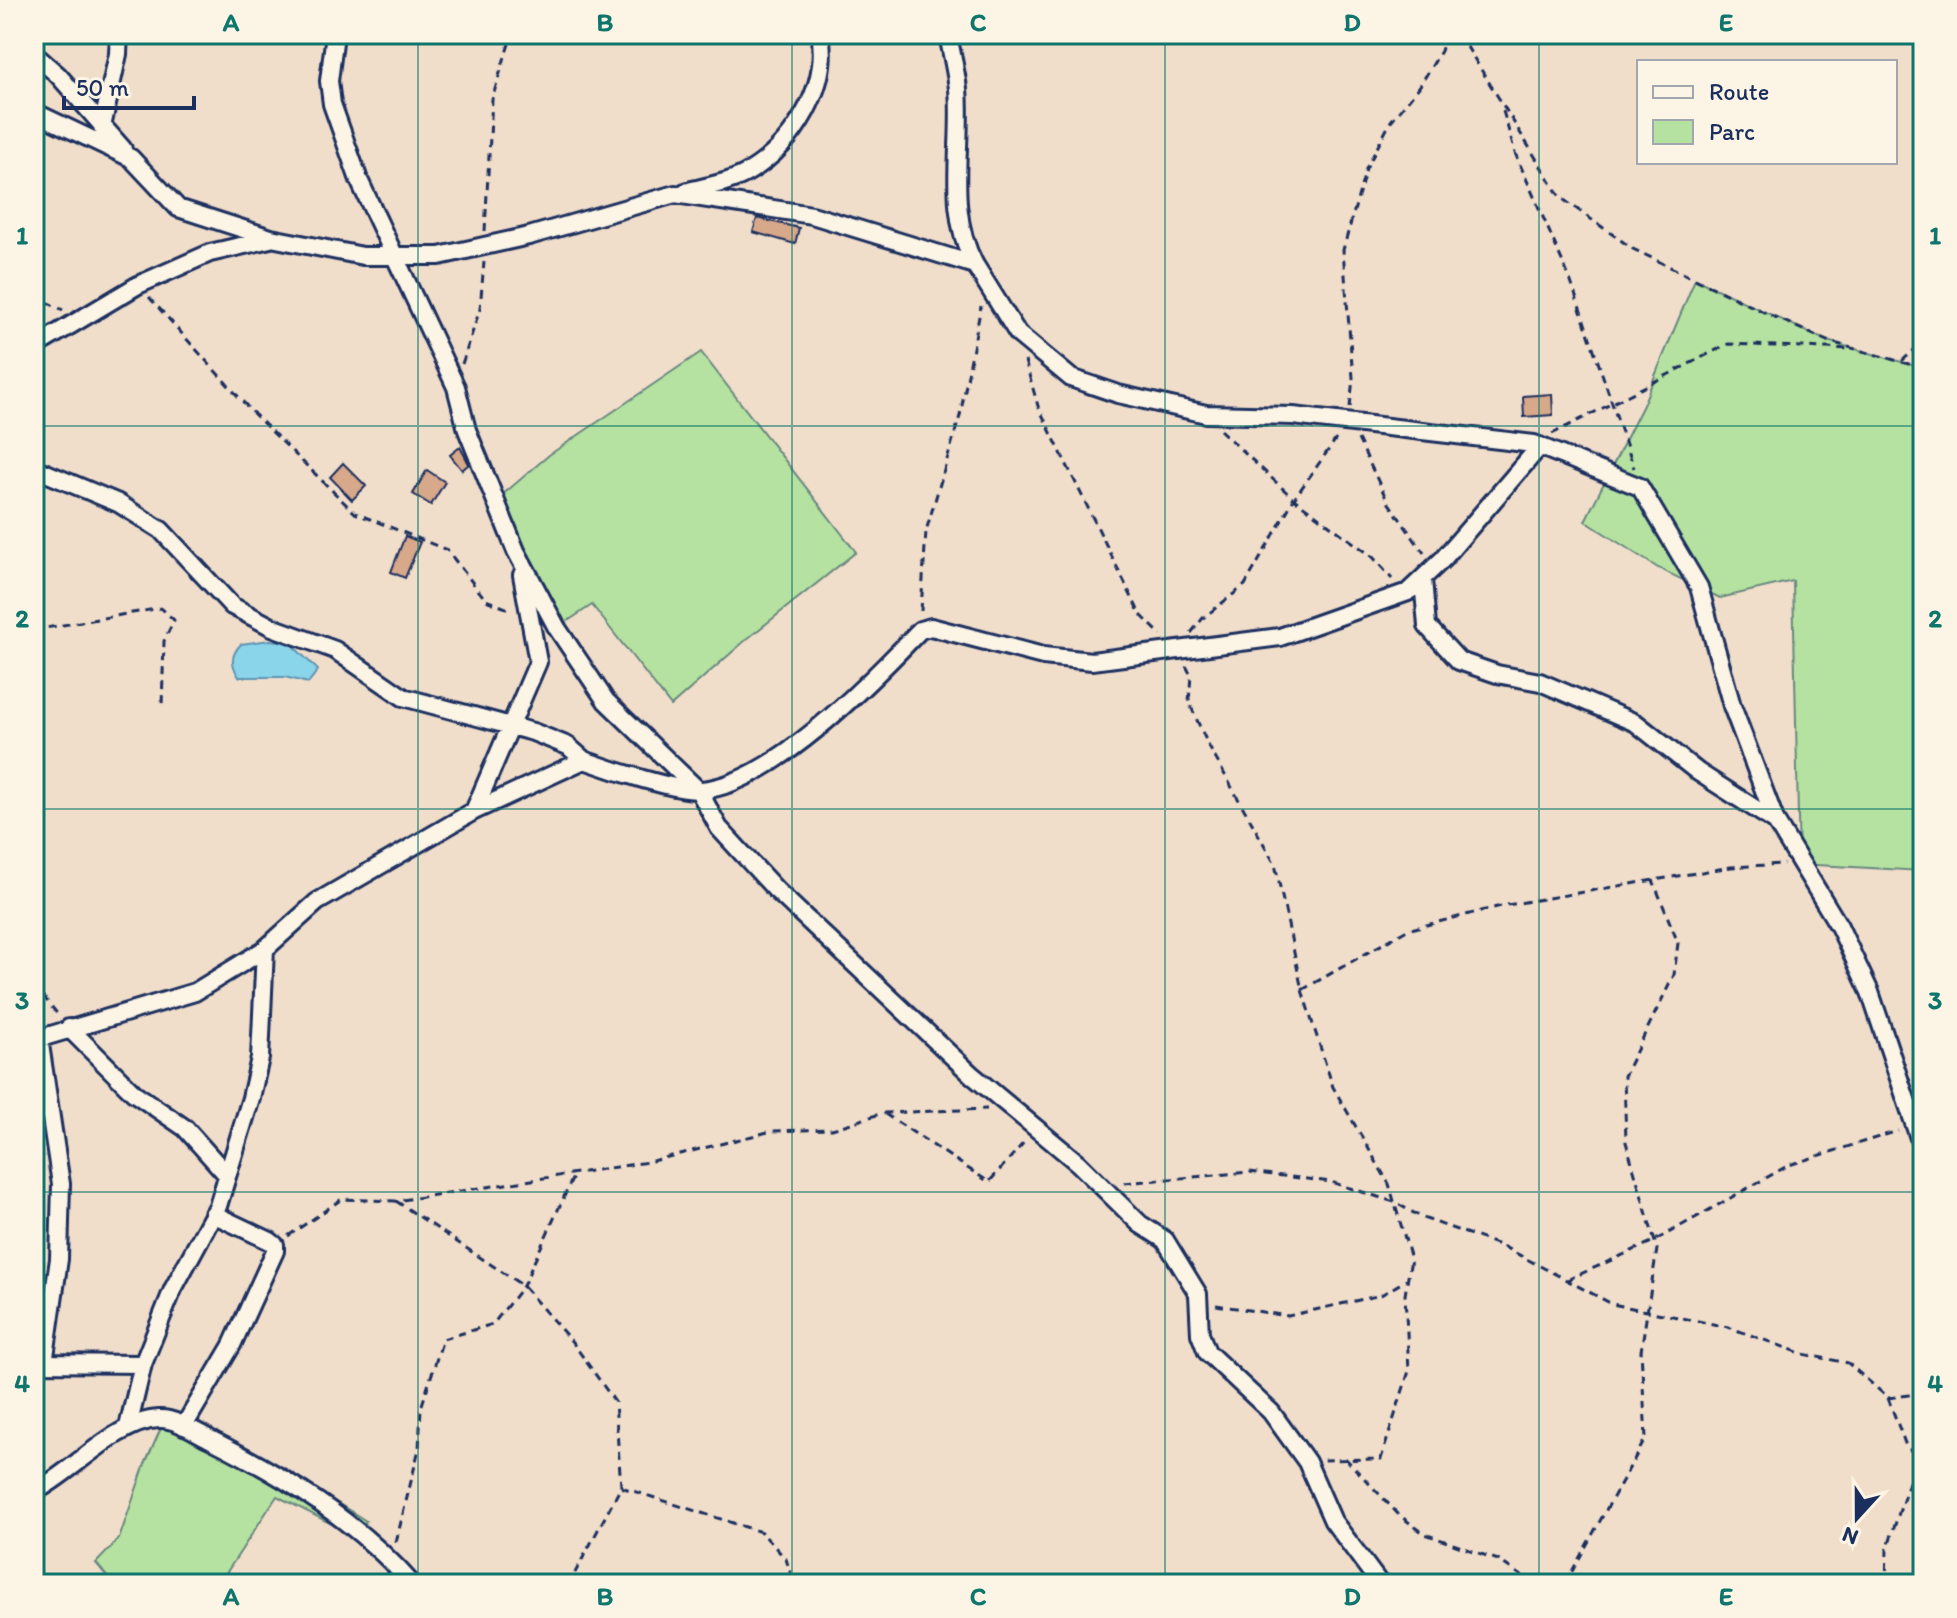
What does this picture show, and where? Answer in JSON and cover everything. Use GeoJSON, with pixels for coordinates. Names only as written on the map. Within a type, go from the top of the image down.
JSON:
{"type":"FeatureCollection","features":[{"type":"Feature","properties":{"kind":"street"},"geometry":{"type":"LineString","coordinates":[[102,127],[118,54],[119,34]]}},
{"type":"Feature","properties":{"kind":"street"},"geometry":{"type":"LineString","coordinates":[[335,34],[329,81],[332,104],[359,180],[456,387],[467,430],[516,551],[557,628],[606,701],[699,791],[719,828],[776,890],[972,1075],[1105,1186],[1140,1224],[1165,1240],[1201,1302],[1200,1334],[1207,1352],[1271,1412],[1307,1462],[1333,1521],[1380,1584]]}},
{"type":"Feature","properties":{"kind":"street"},"geometry":{"type":"LineString","coordinates":[[34,54],[178,208],[271,238],[363,256],[394,258],[439,256],[485,246],[748,172],[778,147],[810,103],[823,60],[820,34]]}},
{"type":"Feature","properties":{"kind":"street"},"geometry":{"type":"LineString","coordinates":[[948,34],[958,89],[956,188],[966,248],[1018,334],[1071,378],[1118,394],[1206,414],[1348,421],[1540,446],[1640,487],[1699,587],[1732,706],[1776,822],[1839,926],[1870,992],[1923,1150]]}},
{"type":"Feature","properties":{"kind":"street"},"geometry":{"type":"LineString","coordinates":[[34,112],[131,158]]}},
{"type":"Feature","properties":{"kind":"street"},"geometry":{"type":"LineString","coordinates":[[675,194],[812,215],[975,265]]}},
{"type":"Feature","properties":{"kind":"street"},"geometry":{"type":"LineString","coordinates":[[34,347],[138,285],[210,253],[271,238]]}},
{"type":"Feature","properties":{"kind":"street"},"geometry":{"type":"LineString","coordinates":[[34,468],[118,503],[161,530],[232,606],[272,627],[335,650],[403,697],[493,719],[568,746],[584,760],[624,774],[699,791],[736,781],[852,702],[920,630],[931,627],[1043,656],[1080,660],[1142,657],[1280,637],[1404,594],[1423,579],[1540,446]]}},
{"type":"Feature","properties":{"kind":"street"},"geometry":{"type":"LineString","coordinates":[[474,811],[538,662],[533,619],[516,551]]}},
{"type":"Feature","properties":{"kind":"street"},"geometry":{"type":"LineString","coordinates":[[1423,579],[1427,626],[1459,661],[1497,674],[1540,682],[1636,723],[1698,772],[1776,822]]}},
{"type":"Feature","properties":{"kind":"street"},"geometry":{"type":"LineString","coordinates":[[143,1364],[39,1363],[59,1259],[61,1184],[37,1039],[195,992],[265,949],[317,902],[474,811],[584,760]]}},
{"type":"Feature","properties":{"kind":"street"},"geometry":{"type":"LineString","coordinates":[[128,1427],[143,1364],[173,1289],[213,1214],[227,1175],[260,1058],[265,949]]}},
{"type":"Feature","properties":{"kind":"street"},"geometry":{"type":"LineString","coordinates":[[69,1028],[126,1086],[185,1128],[227,1175]]}},
{"type":"Feature","properties":{"kind":"street"},"geometry":{"type":"LineString","coordinates":[[184,1426],[232,1345],[275,1245],[213,1214]]}},
{"type":"Feature","properties":{"kind":"street"},"geometry":{"type":"LineString","coordinates":[[34,1492],[58,1480],[128,1427],[160,1418],[184,1426],[274,1472],[360,1532],[412,1584]]}},
{"type":"Feature","properties":{"kind":"path"},"geometry":{"type":"LineString","coordinates":[[456,387],[480,309],[492,99],[512,34]]}},
{"type":"Feature","properties":{"kind":"path"},"geometry":{"type":"LineString","coordinates":[[1176,651],[1203,618],[1245,585],[1294,499],[1348,421],[1353,378],[1343,250],[1366,169],[1391,121],[1419,87],[1441,51],[1446,34]]}},
{"type":"Feature","properties":{"kind":"path"},"geometry":{"type":"LineString","coordinates":[[1459,34],[1560,197],[1633,249],[1827,341],[1923,368]]}},
{"type":"Feature","properties":{"kind":"path"},"geometry":{"type":"LineString","coordinates":[[1501,104],[1515,153],[1570,279],[1640,487]]}},
{"type":"Feature","properties":{"kind":"path"},"geometry":{"type":"LineString","coordinates":[[920,630],[926,531],[960,416],[986,283]]}},
{"type":"Feature","properties":{"kind":"path"},"geometry":{"type":"LineString","coordinates":[[138,285],[254,414],[355,513],[447,550],[486,600],[533,619]]}},
{"type":"Feature","properties":{"kind":"path"},"geometry":{"type":"LineString","coordinates":[[34,296],[81,319]]}},
{"type":"Feature","properties":{"kind":"path"},"geometry":{"type":"LineString","coordinates":[[1018,334],[1038,406],[1140,614],[1176,651],[1191,675],[1189,702],[1208,745],[1275,864],[1302,990],[1333,1087],[1389,1184],[1411,1259],[1405,1295],[1409,1371],[1381,1459],[1345,1458],[1307,1462]]}},
{"type":"Feature","properties":{"kind":"path"},"geometry":{"type":"LineString","coordinates":[[1901,363],[1923,342]]}},
{"type":"Feature","properties":{"kind":"path"},"geometry":{"type":"LineString","coordinates":[[1540,446],[1546,437],[1728,344],[1855,349]]}},
{"type":"Feature","properties":{"kind":"path"},"geometry":{"type":"LineString","coordinates":[[1206,414],[1241,453],[1294,499],[1373,557],[1404,594]]}},
{"type":"Feature","properties":{"kind":"path"},"geometry":{"type":"LineString","coordinates":[[1348,421],[1388,502],[1425,554],[1423,579]]}},
{"type":"Feature","properties":{"kind":"path"},"geometry":{"type":"LineString","coordinates":[[34,630],[161,608],[174,620],[164,641],[162,707]]}},
{"type":"Feature","properties":{"kind":"path"},"geometry":{"type":"LineString","coordinates":[[1302,990],[1407,930],[1501,906],[1731,867],[1799,864]]}},
{"type":"Feature","properties":{"kind":"path"},"geometry":{"type":"LineString","coordinates":[[1565,1584],[1646,1438],[1641,1351],[1657,1249],[1626,1142],[1624,1076],[1674,975],[1678,943],[1653,880]]}},
{"type":"Feature","properties":{"kind":"path"},"geometry":{"type":"LineString","coordinates":[[34,985],[69,1028]]}},
{"type":"Feature","properties":{"kind":"path"},"geometry":{"type":"LineString","coordinates":[[275,1245],[342,1199],[396,1201],[648,1162],[772,1131],[832,1129],[883,1113],[956,1108],[1015,1110]]}},
{"type":"Feature","properties":{"kind":"path"},"geometry":{"type":"LineString","coordinates":[[883,1113],[989,1182],[1037,1128]]}},
{"type":"Feature","properties":{"kind":"path"},"geometry":{"type":"LineString","coordinates":[[1567,1280],[1654,1241],[1789,1165],[1915,1126]]}},
{"type":"Feature","properties":{"kind":"path"},"geometry":{"type":"LineString","coordinates":[[392,1561],[419,1449],[421,1408],[443,1339],[493,1324],[523,1286],[575,1172]]}},
{"type":"Feature","properties":{"kind":"path"},"geometry":{"type":"LineString","coordinates":[[1105,1186],[1164,1177],[1250,1172],[1331,1182],[1394,1202],[1423,1218],[1502,1246],[1612,1304],[1728,1327],[1803,1354],[1848,1363],[1888,1398],[1906,1446],[1923,1462]]}},
{"type":"Feature","properties":{"kind":"path"},"geometry":{"type":"LineString","coordinates":[[396,1201],[523,1286],[573,1343],[615,1402],[621,1487],[569,1584]]}},
{"type":"Feature","properties":{"kind":"path"},"geometry":{"type":"LineString","coordinates":[[1201,1302],[1288,1316],[1381,1295],[1408,1279]]}},
{"type":"Feature","properties":{"kind":"path"},"geometry":{"type":"LineString","coordinates":[[1888,1398],[1923,1393]]}},
{"type":"Feature","properties":{"kind":"path"},"geometry":{"type":"LineString","coordinates":[[1345,1458],[1399,1515],[1425,1534],[1498,1560],[1534,1584]]}},
{"type":"Feature","properties":{"kind":"path"},"geometry":{"type":"LineString","coordinates":[[1886,1584],[1887,1549],[1917,1458]]}},
{"type":"Feature","properties":{"kind":"path"},"geometry":{"type":"LineString","coordinates":[[621,1487],[761,1532],[786,1559],[794,1584]]}},
{"type":"Feature","properties":{"kind":"green space"},"geometry":{"type":"Polygon","coordinates":[[[1695,279],[1827,341],[1923,368],[1923,871],[1799,864],[1793,581],[1720,598],[1658,568],[1585,521],[1643,405],[1695,279]]]}},
{"type":"Feature","properties":{"kind":"green space"},"geometry":{"type":"Polygon","coordinates":[[[701,352],[856,552],[747,639],[671,706],[592,605],[557,628],[494,502],[549,455],[701,352]]]}},
{"type":"Feature","properties":{"kind":"green space"},"geometry":{"type":"Polygon","coordinates":[[[169,1410],[281,1467],[366,1521],[355,1536],[277,1496],[219,1584],[113,1584],[96,1563],[119,1539],[145,1464],[169,1410]]]}},
{"type":"Feature","properties":{"kind":"water"},"geometry":{"type":"Polygon","coordinates":[[[270,640],[289,642],[318,670],[308,683],[285,677],[239,677],[233,660],[241,644],[270,640]]]}},
{"type":"Feature","properties":{"kind":"building"},"geometry":{"type":"Polygon","coordinates":[[[757,218],[799,228],[795,244],[753,232],[757,218]]]}},
{"type":"Feature","properties":{"kind":"building"},"geometry":{"type":"Polygon","coordinates":[[[1552,394],[1553,415],[1524,417],[1523,396],[1552,394]]]}},
{"type":"Feature","properties":{"kind":"building"},"geometry":{"type":"Polygon","coordinates":[[[460,447],[469,464],[462,470],[450,455],[460,447]]]}},
{"type":"Feature","properties":{"kind":"building"},"geometry":{"type":"Polygon","coordinates":[[[343,463],[366,486],[352,500],[330,477],[343,463]]]}},
{"type":"Feature","properties":{"kind":"building"},"geometry":{"type":"Polygon","coordinates":[[[427,470],[445,482],[431,505],[413,494],[427,470]]]}},
{"type":"Feature","properties":{"kind":"building"},"geometry":{"type":"Polygon","coordinates":[[[405,536],[420,542],[405,578],[391,572],[405,536]]]}}]}
